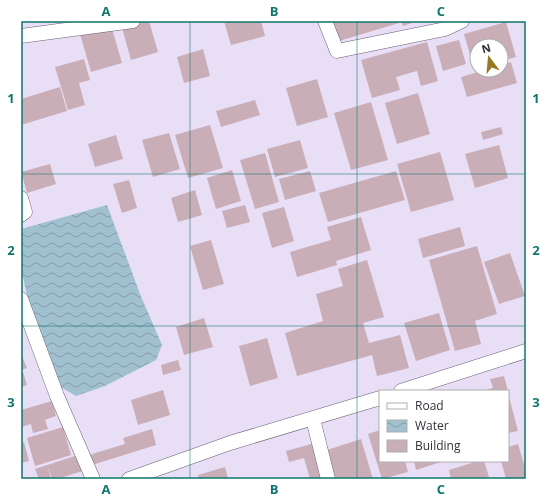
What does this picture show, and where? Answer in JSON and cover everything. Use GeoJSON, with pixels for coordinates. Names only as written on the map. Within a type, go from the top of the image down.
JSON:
{"type":"FeatureCollection","features":[{"type":"Feature","properties":{"kind":"street"},"geometry":{"type":"LineString","coordinates":[[21,36],[133,21]]}},
{"type":"Feature","properties":{"kind":"street"},"geometry":{"type":"LineString","coordinates":[[325,21],[337,51],[445,29],[462,21]]}},
{"type":"Feature","properties":{"kind":"street"},"geometry":{"type":"LineString","coordinates":[[21,198],[25,212],[21,215]]}},
{"type":"Feature","properties":{"kind":"street"},"geometry":{"type":"LineString","coordinates":[[21,300],[57,396],[93,479]]}},
{"type":"Feature","properties":{"kind":"street"},"geometry":{"type":"LineString","coordinates":[[404,390],[526,351]]}},
{"type":"Feature","properties":{"kind":"street"},"geometry":{"type":"LineString","coordinates":[[128,479],[230,444],[379,398]]}},
{"type":"Feature","properties":{"kind":"street"},"geometry":{"type":"LineString","coordinates":[[314,419],[328,479]]}},
{"type":"Feature","properties":{"kind":"water"},"geometry":{"type":"Polygon","coordinates":[[[107,205],[140,294],[162,345],[156,360],[105,386],[76,396],[59,386],[29,304],[21,268],[21,229],[107,205]]]}},
{"type":"Feature","properties":{"kind":"building"},"geometry":{"type":"Polygon","coordinates":[[[149,21],[158,52],[131,60],[122,28],[149,21]]]}},
{"type":"Feature","properties":{"kind":"building"},"geometry":{"type":"Polygon","coordinates":[[[224,21],[261,21],[265,36],[231,45],[224,21]]]}},
{"type":"Feature","properties":{"kind":"building"},"geometry":{"type":"Polygon","coordinates":[[[333,21],[398,21],[399,23],[339,41],[333,21]]]}},
{"type":"Feature","properties":{"kind":"building"},"geometry":{"type":"Polygon","coordinates":[[[401,21],[418,21],[403,26],[401,21]]]}},
{"type":"Feature","properties":{"kind":"building"},"geometry":{"type":"Polygon","coordinates":[[[506,22],[516,57],[509,59],[509,38],[469,38],[469,52],[464,34],[506,22]]]}},
{"type":"Feature","properties":{"kind":"building"},"geometry":{"type":"Polygon","coordinates":[[[111,25],[122,63],[91,72],[80,34],[111,25]]]}},
{"type":"Feature","properties":{"kind":"building"},"geometry":{"type":"Polygon","coordinates":[[[459,40],[466,64],[443,71],[436,46],[459,40]]]}},
{"type":"Feature","properties":{"kind":"building"},"geometry":{"type":"Polygon","coordinates":[[[427,42],[438,81],[421,86],[417,71],[396,77],[400,90],[372,98],[361,60],[427,42]]]}},
{"type":"Feature","properties":{"kind":"building"},"geometry":{"type":"Polygon","coordinates":[[[203,49],[210,76],[184,83],[177,57],[203,49]]]}},
{"type":"Feature","properties":{"kind":"building"},"geometry":{"type":"Polygon","coordinates":[[[84,59],[90,80],[79,83],[85,105],[68,110],[55,67],[84,59]]]}},
{"type":"Feature","properties":{"kind":"building"},"geometry":{"type":"Polygon","coordinates":[[[511,62],[517,83],[467,97],[461,77],[469,75],[469,78],[509,78],[509,63],[511,62]]]}},
{"type":"Feature","properties":{"kind":"building"},"geometry":{"type":"Polygon","coordinates":[[[317,79],[328,117],[297,126],[286,88],[317,79]]]}},
{"type":"Feature","properties":{"kind":"building"},"geometry":{"type":"Polygon","coordinates":[[[60,87],[67,111],[21,125],[21,99],[60,87]]]}},
{"type":"Feature","properties":{"kind":"building"},"geometry":{"type":"Polygon","coordinates":[[[418,93],[430,134],[397,144],[385,103],[418,93]]]}},
{"type":"Feature","properties":{"kind":"building"},"geometry":{"type":"Polygon","coordinates":[[[255,100],[260,115],[221,127],[216,111],[255,100]]]}},
{"type":"Feature","properties":{"kind":"building"},"geometry":{"type":"Polygon","coordinates":[[[371,102],[388,160],[351,170],[334,113],[371,102]]]}},
{"type":"Feature","properties":{"kind":"building"},"geometry":{"type":"Polygon","coordinates":[[[210,125],[223,168],[188,178],[175,135],[210,125]]]}},
{"type":"Feature","properties":{"kind":"building"},"geometry":{"type":"Polygon","coordinates":[[[501,127],[503,134],[483,140],[481,132],[501,127]]]}},
{"type":"Feature","properties":{"kind":"building"},"geometry":{"type":"Polygon","coordinates":[[[169,133],[180,169],[153,177],[142,140],[169,133]]]}},
{"type":"Feature","properties":{"kind":"building"},"geometry":{"type":"Polygon","coordinates":[[[116,135],[123,159],[95,167],[88,144],[116,135]]]}},
{"type":"Feature","properties":{"kind":"building"},"geometry":{"type":"Polygon","coordinates":[[[300,140],[308,168],[275,177],[267,149],[300,140]]]}},
{"type":"Feature","properties":{"kind":"building"},"geometry":{"type":"Polygon","coordinates":[[[499,145],[508,178],[475,188],[465,154],[499,145]]]}},
{"type":"Feature","properties":{"kind":"building"},"geometry":{"type":"Polygon","coordinates":[[[440,152],[454,200],[411,212],[397,164],[440,152]]]}},
{"type":"Feature","properties":{"kind":"building"},"geometry":{"type":"Polygon","coordinates":[[[265,153],[279,202],[255,209],[240,160],[265,153]]]}},
{"type":"Feature","properties":{"kind":"building"},"geometry":{"type":"Polygon","coordinates":[[[50,164],[56,184],[27,193],[21,172],[50,164]]]}},
{"type":"Feature","properties":{"kind":"building"},"geometry":{"type":"Polygon","coordinates":[[[232,170],[241,201],[216,209],[207,178],[232,170]]]}},
{"type":"Feature","properties":{"kind":"building"},"geometry":{"type":"Polygon","coordinates":[[[310,171],[316,191],[285,200],[279,179],[310,171]]]}},
{"type":"Feature","properties":{"kind":"building"},"geometry":{"type":"Polygon","coordinates":[[[396,171],[405,200],[328,222],[319,193],[396,171]]]}},
{"type":"Feature","properties":{"kind":"building"},"geometry":{"type":"Polygon","coordinates":[[[129,180],[137,208],[122,213],[113,184],[129,180]]]}},
{"type":"Feature","properties":{"kind":"building"},"geometry":{"type":"Polygon","coordinates":[[[195,190],[202,215],[178,222],[171,198],[195,190]]]}},
{"type":"Feature","properties":{"kind":"building"},"geometry":{"type":"Polygon","coordinates":[[[245,205],[250,222],[227,228],[222,211],[245,205]]]}},
{"type":"Feature","properties":{"kind":"building"},"geometry":{"type":"Polygon","coordinates":[[[284,207],[294,241],[272,248],[262,213],[284,207]]]}},
{"type":"Feature","properties":{"kind":"building"},"geometry":{"type":"Polygon","coordinates":[[[361,217],[371,250],[336,261],[337,265],[297,277],[290,252],[331,240],[327,227],[361,217]]]}},
{"type":"Feature","properties":{"kind":"building"},"geometry":{"type":"Polygon","coordinates":[[[460,227],[465,246],[423,258],[418,239],[460,227]]]}},
{"type":"Feature","properties":{"kind":"building"},"geometry":{"type":"Polygon","coordinates":[[[211,240],[224,284],[203,290],[190,246],[211,240]]]}},
{"type":"Feature","properties":{"kind":"building"},"geometry":{"type":"Polygon","coordinates":[[[477,246],[497,314],[475,321],[481,344],[455,351],[429,260],[477,246]]]}},
{"type":"Feature","properties":{"kind":"building"},"geometry":{"type":"Polygon","coordinates":[[[510,253],[525,296],[499,304],[484,262],[510,253]]]}},
{"type":"Feature","properties":{"kind":"building"},"geometry":{"type":"Polygon","coordinates":[[[367,260],[384,317],[363,323],[369,343],[400,335],[409,368],[377,376],[372,355],[297,376],[285,333],[323,321],[316,294],[343,286],[338,269],[367,260]]]}},
{"type":"Feature","properties":{"kind":"building"},"geometry":{"type":"Polygon","coordinates":[[[439,313],[450,350],[416,361],[404,323],[439,313]]]}},
{"type":"Feature","properties":{"kind":"building"},"geometry":{"type":"Polygon","coordinates":[[[204,318],[213,347],[184,355],[176,327],[204,318]]]}},
{"type":"Feature","properties":{"kind":"building"},"geometry":{"type":"Polygon","coordinates":[[[267,338],[278,378],[250,386],[239,346],[267,338]]]}},
{"type":"Feature","properties":{"kind":"building"},"geometry":{"type":"Polygon","coordinates":[[[21,354],[27,368],[21,370],[21,354]]]}},
{"type":"Feature","properties":{"kind":"building"},"geometry":{"type":"Polygon","coordinates":[[[178,360],[181,370],[163,375],[161,365],[178,360]]]}},
{"type":"Feature","properties":{"kind":"building"},"geometry":{"type":"Polygon","coordinates":[[[23,372],[27,385],[21,387],[21,373],[23,372]]]}},
{"type":"Feature","properties":{"kind":"building"},"geometry":{"type":"Polygon","coordinates":[[[504,376],[508,390],[486,390],[493,388],[490,379],[504,376]]]}},
{"type":"Feature","properties":{"kind":"building"},"geometry":{"type":"Polygon","coordinates":[[[163,390],[170,415],[138,425],[131,400],[163,390]]]}},
{"type":"Feature","properties":{"kind":"building"},"geometry":{"type":"Polygon","coordinates":[[[509,397],[518,431],[509,433],[509,397]]]}},
{"type":"Feature","properties":{"kind":"building"},"geometry":{"type":"Polygon","coordinates":[[[52,401],[56,416],[45,420],[48,429],[33,433],[31,424],[21,427],[21,410],[52,401]]]}},
{"type":"Feature","properties":{"kind":"building"},"geometry":{"type":"Polygon","coordinates":[[[63,427],[71,455],[35,466],[27,438],[63,427]]]}},
{"type":"Feature","properties":{"kind":"building"},"geometry":{"type":"Polygon","coordinates":[[[152,429],[156,445],[92,465],[89,455],[125,444],[123,438],[152,429]]]}},
{"type":"Feature","properties":{"kind":"building"},"geometry":{"type":"Polygon","coordinates":[[[379,430],[379,462],[405,462],[408,472],[382,479],[368,434],[379,430]]]}},
{"type":"Feature","properties":{"kind":"building"},"geometry":{"type":"Polygon","coordinates":[[[361,439],[373,479],[332,479],[324,451],[361,439]]]}},
{"type":"Feature","properties":{"kind":"building"},"geometry":{"type":"Polygon","coordinates":[[[24,442],[29,461],[21,463],[21,443],[24,442]]]}},
{"type":"Feature","properties":{"kind":"building"},"geometry":{"type":"Polygon","coordinates":[[[315,443],[326,479],[310,479],[304,458],[289,462],[286,451],[315,443]]]}},
{"type":"Feature","properties":{"kind":"building"},"geometry":{"type":"Polygon","coordinates":[[[518,444],[526,471],[526,479],[506,479],[501,462],[509,462],[509,447],[518,444]]]}},
{"type":"Feature","properties":{"kind":"building"},"geometry":{"type":"Polygon","coordinates":[[[78,455],[83,471],[57,479],[52,479],[48,466],[51,479],[39,479],[35,469],[78,455]]]}},
{"type":"Feature","properties":{"kind":"building"},"geometry":{"type":"Polygon","coordinates":[[[414,462],[441,462],[416,470],[414,462]]]}},
{"type":"Feature","properties":{"kind":"building"},"geometry":{"type":"Polygon","coordinates":[[[475,462],[484,462],[489,477],[482,479],[451,479],[449,470],[475,462]]]}},
{"type":"Feature","properties":{"kind":"building"},"geometry":{"type":"Polygon","coordinates":[[[225,467],[228,479],[199,479],[198,475],[225,467]]]}}]}
